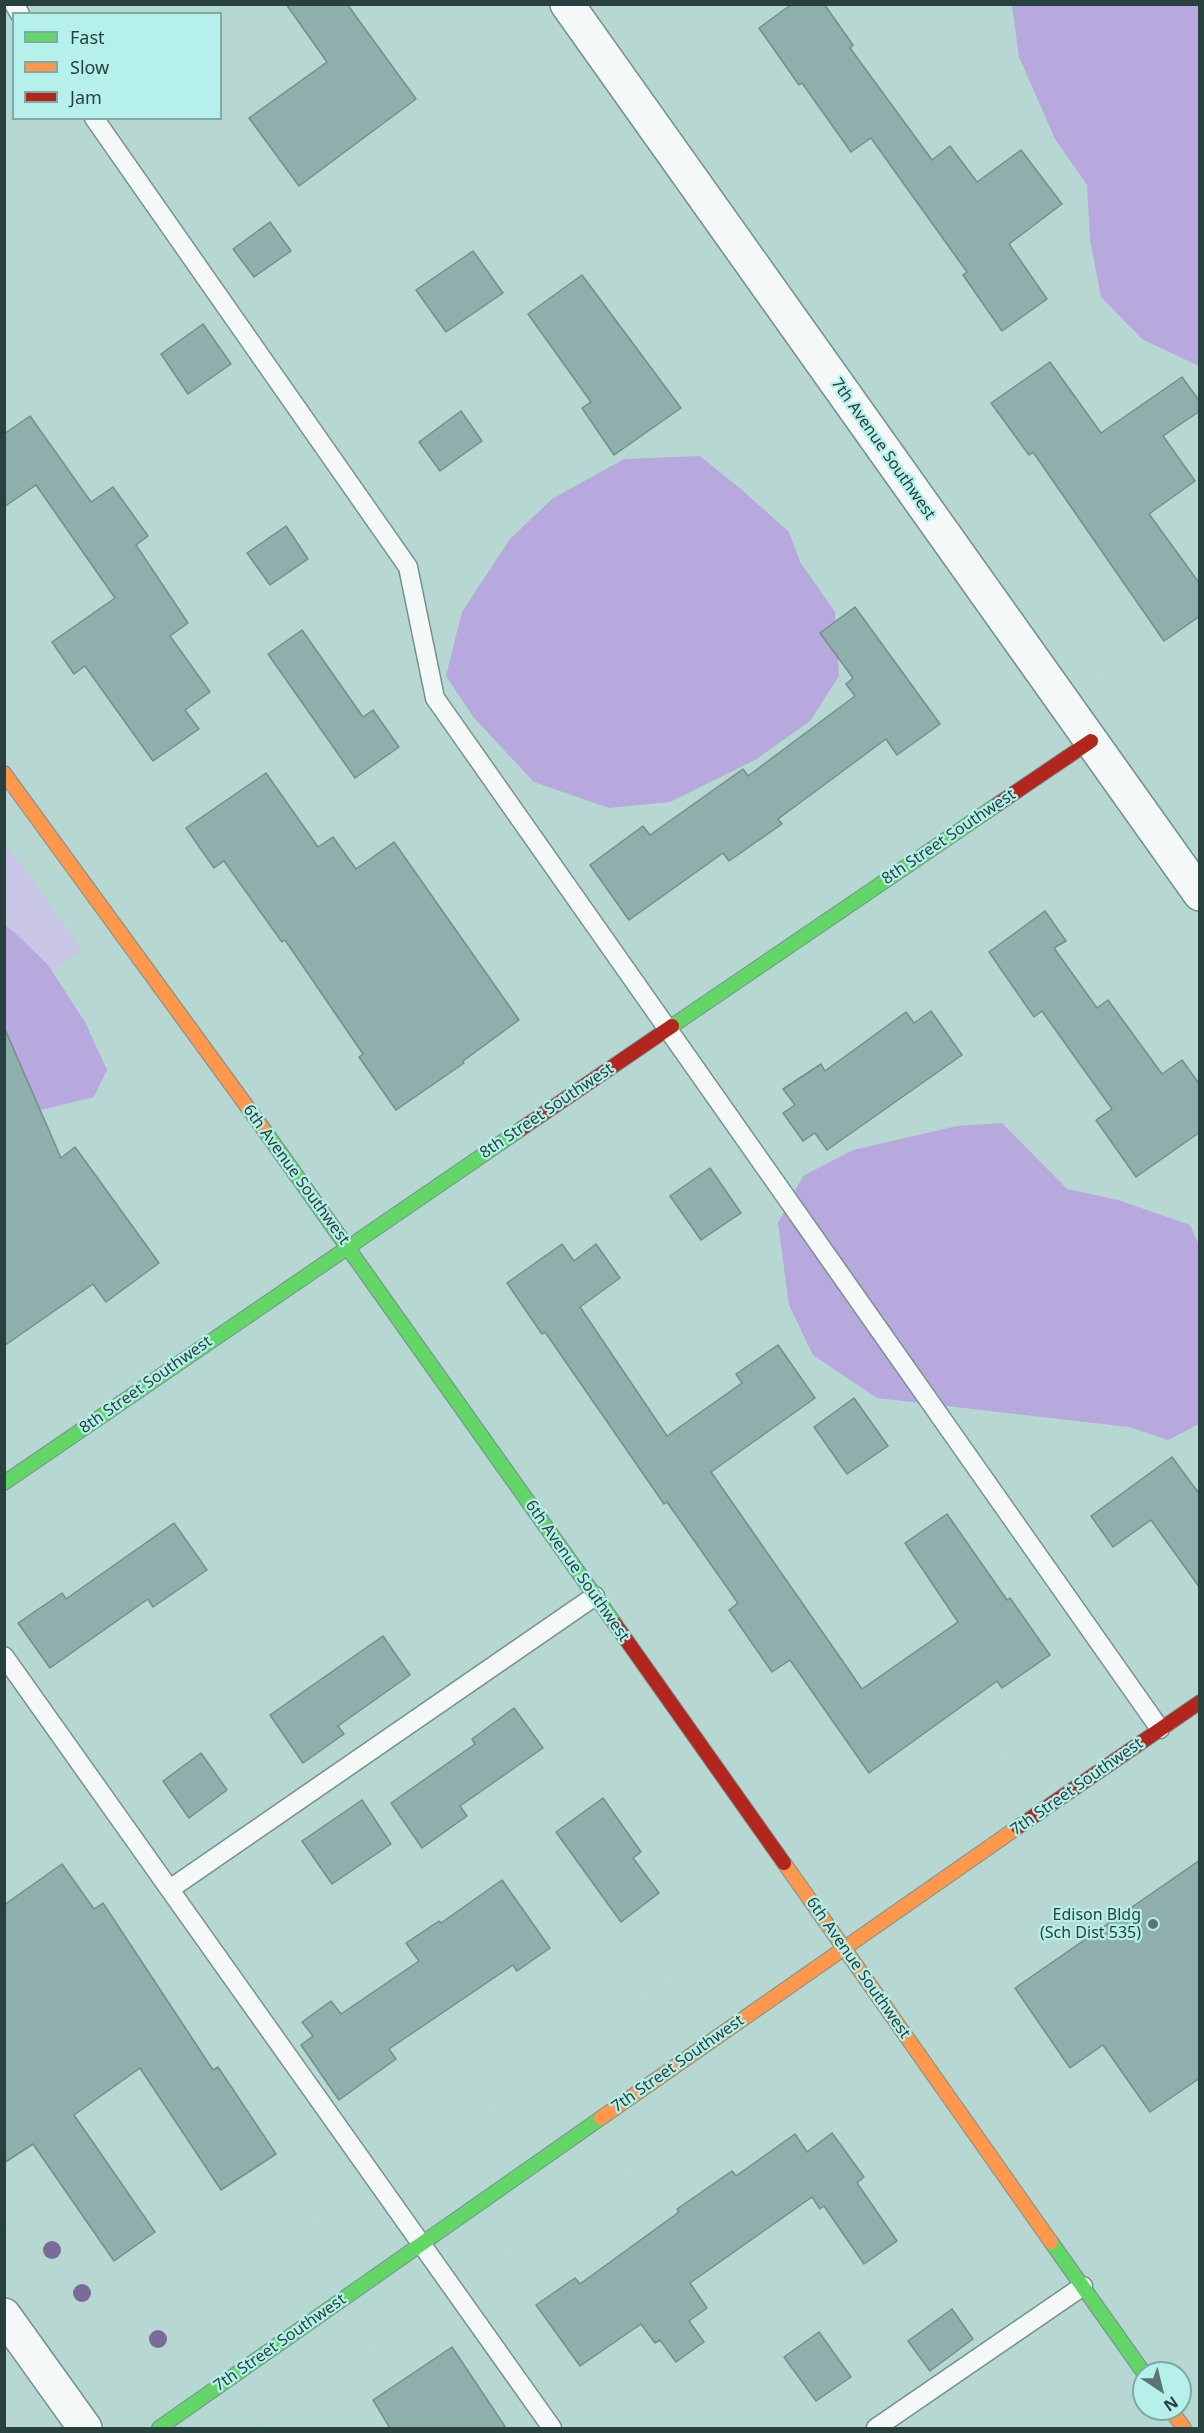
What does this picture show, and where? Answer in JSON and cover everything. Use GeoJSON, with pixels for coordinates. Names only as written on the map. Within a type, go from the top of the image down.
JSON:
{"type":"FeatureCollection","features":[{"type":"Feature","properties":{"kind":"street","name":"7th Avenue Southwest"},"geometry":{"type":"LineString","coordinates":[[567,4],[1200,894]]}},
{"type":"Feature","properties":{"kind":"street","name":"8th Street Southwest"},"geometry":{"type":"LineString","coordinates":[[4,1483],[348,1246],[1091,741]]}},
{"type":"Feature","properties":{"kind":"street","name":"6th Avenue Southwest"},"geometry":{"type":"LineString","coordinates":[[4,773],[348,1246],[1136,2361]]}},
{"type":"Feature","properties":{"kind":"street","name":"7th Street Southwest"},"geometry":{"type":"LineString","coordinates":[[159,2428],[843,1948],[1200,1702]]}},
{"type":"Feature","properties":{"kind":"street"},"geometry":{"type":"LineString","coordinates":[[4,2315],[85,2428]]}},
{"type":"Feature","properties":{"kind":"lane"},"geometry":{"type":"LineString","coordinates":[[95,120],[408,567],[435,698],[1160,1730]]}},
{"type":"Feature","properties":{"kind":"lane"},"geometry":{"type":"LineString","coordinates":[[170,1889],[594,1596]]}},
{"type":"Feature","properties":{"kind":"lane"},"geometry":{"type":"LineString","coordinates":[[4,1656],[552,2428]]}},
{"type":"Feature","properties":{"kind":"lane"},"geometry":{"type":"LineString","coordinates":[[876,2428],[1083,2286]]}},
{"type":"Feature","properties":{"kind":"path"},"geometry":{"type":"LineString","coordinates":[[4,1577],[336,1354]]}},
{"type":"Feature","properties":{"kind":"path"},"geometry":{"type":"LineString","coordinates":[[860,1852],[1200,1618]]}},
{"type":"Feature","properties":{"kind":"path"},"geometry":{"type":"LineString","coordinates":[[4,2224],[104,2364],[378,2182],[742,1930],[537,1635]]}},
{"type":"Feature","properties":{"kind":"path"},"geometry":{"type":"LineString","coordinates":[[256,2428],[453,2288],[818,2038]]}},
{"type":"Feature","properties":{"kind":"shaded area"},"geometry":{"type":"Polygon","coordinates":[[[1012,5],[1199,5],[1199,366],[1142,339],[1101,297],[1090,240],[1087,185],[1055,139],[1019,57],[1012,5]]]}},
{"type":"Feature","properties":{"kind":"shaded area"},"geometry":{"type":"Polygon","coordinates":[[[700,456],[789,532],[800,562],[835,612],[839,676],[810,721],[755,760],[670,802],[609,808],[534,782],[474,718],[446,676],[462,612],[510,539],[552,499],[624,459],[700,456]]]}},
{"type":"Feature","properties":{"kind":"shaded area"},"geometry":{"type":"Polygon","coordinates":[[[4,841],[82,950],[5,1004],[4,1004],[4,841]]]}},
{"type":"Feature","properties":{"kind":"shaded area"},"geometry":{"type":"Polygon","coordinates":[[[4,925],[48,965],[85,1022],[107,1070],[94,1097],[33,1112],[4,1125],[4,925]]]}},
{"type":"Feature","properties":{"kind":"shaded area"},"geometry":{"type":"Polygon","coordinates":[[[1002,1123],[1067,1189],[1118,1200],[1190,1225],[1199,1245],[1199,1424],[1168,1440],[1129,1427],[877,1398],[813,1355],[789,1305],[778,1223],[803,1176],[853,1150],[957,1126],[1002,1123]]]}},
{"type":"Feature","properties":{"kind":"building"},"geometry":{"type":"Polygon","coordinates":[[[286,4],[347,4],[416,99],[299,186],[249,118],[327,62],[286,4]]]}},
{"type":"Feature","properties":{"kind":"building"},"geometry":{"type":"Polygon","coordinates":[[[792,4],[824,4],[853,45],[850,48],[932,160],[950,146],[977,182],[1021,150],[1062,204],[1009,244],[1047,299],[1002,331],[963,275],[967,272],[871,138],[851,152],[802,83],[799,85],[759,28],[792,4]]]}},
{"type":"Feature","properties":{"kind":"building"},"geometry":{"type":"Polygon","coordinates":[[[270,222],[291,251],[254,277],[233,249],[270,222]]]}},
{"type":"Feature","properties":{"kind":"building"},"geometry":{"type":"Polygon","coordinates":[[[473,251],[503,293],[446,332],[416,290],[473,251]]]}},
{"type":"Feature","properties":{"kind":"building"},"geometry":{"type":"Polygon","coordinates":[[[582,275],[681,408],[614,455],[582,408],[591,402],[528,314],[582,275]]]}},
{"type":"Feature","properties":{"kind":"building"},"geometry":{"type":"Polygon","coordinates":[[[203,324],[231,364],[188,394],[161,354],[203,324]]]}},
{"type":"Feature","properties":{"kind":"building"},"geometry":{"type":"Polygon","coordinates":[[[1050,362],[1101,433],[1182,377],[1200,402],[1200,411],[1163,436],[1195,481],[1149,514],[1200,584],[1200,616],[1164,641],[1033,452],[1029,455],[991,403],[1050,362]]]}},
{"type":"Feature","properties":{"kind":"building"},"geometry":{"type":"Polygon","coordinates":[[[461,411],[482,441],[440,471],[419,442],[461,411]]]}},
{"type":"Feature","properties":{"kind":"building"},"geometry":{"type":"Polygon","coordinates":[[[30,416],[91,502],[113,487],[148,536],[136,545],[188,623],[170,636],[210,692],[185,710],[199,729],[153,761],[85,666],[74,674],[52,642],[115,598],[36,485],[4,507],[4,434],[30,416]]]}},
{"type":"Feature","properties":{"kind":"building"},"geometry":{"type":"Polygon","coordinates":[[[286,526],[308,559],[270,585],[247,553],[286,526]]]}},
{"type":"Feature","properties":{"kind":"building"},"geometry":{"type":"Polygon","coordinates":[[[855,607],[940,724],[897,755],[886,739],[778,819],[782,824],[729,861],[723,853],[629,920],[590,865],[643,826],[650,835],[743,769],[748,776],[855,696],[846,684],[853,678],[820,633],[855,607]]]}},
{"type":"Feature","properties":{"kind":"building"},"geometry":{"type":"Polygon","coordinates":[[[302,630],[363,717],[373,710],[399,747],[355,778],[268,654],[302,630]]]}},
{"type":"Feature","properties":{"kind":"building"},"geometry":{"type":"Polygon","coordinates":[[[266,773],[318,847],[333,837],[356,869],[394,842],[519,1020],[463,1061],[464,1063],[396,1110],[359,1057],[363,1054],[285,940],[282,942],[224,861],[214,868],[186,828],[266,773]]]}},
{"type":"Feature","properties":{"kind":"building"},"geometry":{"type":"Polygon","coordinates":[[[1045,911],[1066,941],[1054,948],[1097,1008],[1108,1000],[1162,1074],[1182,1060],[1200,1085],[1200,1132],[1136,1177],[1096,1120],[1112,1109],[1042,1011],[1034,1017],[989,952],[1045,911]]]}},
{"type":"Feature","properties":{"kind":"building"},"geometry":{"type":"Polygon","coordinates":[[[931,1011],[962,1055],[827,1150],[815,1133],[803,1141],[783,1113],[795,1105],[783,1089],[821,1064],[825,1071],[906,1012],[914,1023],[931,1011]]]}},
{"type":"Feature","properties":{"kind":"building"},"geometry":{"type":"Polygon","coordinates":[[[4,1027],[61,1158],[75,1147],[159,1263],[106,1302],[93,1284],[4,1346],[4,1027]]]}},
{"type":"Feature","properties":{"kind":"building"},"geometry":{"type":"Polygon","coordinates":[[[710,1168],[741,1213],[701,1240],[670,1196],[710,1168]]]}},
{"type":"Feature","properties":{"kind":"building"},"geometry":{"type":"Polygon","coordinates":[[[562,1244],[574,1261],[596,1244],[620,1278],[580,1307],[667,1436],[742,1383],[736,1374],[778,1345],[815,1398],[711,1472],[862,1689],[958,1622],[905,1543],[947,1514],[1007,1600],[1010,1598],[1050,1655],[1002,1688],[997,1681],[869,1773],[790,1660],[772,1672],[729,1610],[738,1603],[667,1502],[664,1504],[545,1332],[542,1334],[507,1283],[562,1244]]]}},
{"type":"Feature","properties":{"kind":"building"},"geometry":{"type":"Polygon","coordinates":[[[854,1398],[888,1446],[847,1474],[814,1427],[854,1398]]]}},
{"type":"Feature","properties":{"kind":"building"},"geometry":{"type":"Polygon","coordinates":[[[1172,1457],[1200,1495],[1200,1588],[1151,1520],[1113,1547],[1091,1516],[1172,1457]]]}},
{"type":"Feature","properties":{"kind":"building"},"geometry":{"type":"Polygon","coordinates":[[[174,1523],[207,1570],[153,1607],[148,1599],[50,1668],[18,1623],[62,1593],[66,1599],[174,1523]]]}},
{"type":"Feature","properties":{"kind":"building"},"geometry":{"type":"Polygon","coordinates":[[[383,1636],[410,1675],[338,1726],[344,1734],[303,1763],[270,1715],[383,1636]]]}},
{"type":"Feature","properties":{"kind":"building"},"geometry":{"type":"Polygon","coordinates":[[[514,1708],[543,1748],[460,1806],[467,1816],[422,1848],[391,1803],[475,1744],[472,1739],[514,1708]]]}},
{"type":"Feature","properties":{"kind":"building"},"geometry":{"type":"Polygon","coordinates":[[[201,1753],[227,1790],[189,1818],[163,1781],[201,1753]]]}},
{"type":"Feature","properties":{"kind":"building"},"geometry":{"type":"Polygon","coordinates":[[[603,1798],[641,1852],[633,1858],[659,1893],[621,1922],[556,1832],[603,1798]]]}},
{"type":"Feature","properties":{"kind":"building"},"geometry":{"type":"Polygon","coordinates":[[[362,1800],[391,1844],[332,1884],[302,1841],[362,1800]]]}},
{"type":"Feature","properties":{"kind":"building","name":"Edison Bldg (Sch Dist 535)"},"geometry":{"type":"Polygon","coordinates":[[[1200,1860],[1200,2078],[1150,2112],[1103,2045],[1070,2068],[1015,1988],[1200,1860]]]}},
{"type":"Feature","properties":{"kind":"building"},"geometry":{"type":"Polygon","coordinates":[[[62,1864],[94,1909],[103,1903],[213,2070],[218,2067],[276,2154],[221,2190],[140,2068],[74,2115],[155,2232],[114,2261],[33,2144],[4,2163],[4,1905],[62,1864]]]}},
{"type":"Feature","properties":{"kind":"building"},"geometry":{"type":"Polygon","coordinates":[[[502,1880],[550,1948],[517,1971],[513,1965],[389,2049],[396,2059],[339,2100],[301,2045],[313,2036],[302,2022],[331,2001],[341,2014],[419,1961],[406,1943],[439,1921],[441,1923],[502,1880]]]}},
{"type":"Feature","properties":{"kind":"building"},"geometry":{"type":"Polygon","coordinates":[[[832,2133],[864,2177],[857,2183],[897,2241],[864,2264],[824,2206],[820,2209],[812,2197],[690,2283],[707,2308],[689,2321],[704,2342],[676,2362],[660,2340],[655,2343],[641,2324],[580,2366],[536,2305],[575,2278],[580,2284],[679,2212],[677,2209],[732,2171],[736,2176],[795,2134],[807,2152],[832,2133]]]}},
{"type":"Feature","properties":{"kind":"building"},"geometry":{"type":"Polygon","coordinates":[[[952,2309],[973,2339],[930,2371],[908,2341],[952,2309]]]}},
{"type":"Feature","properties":{"kind":"building"},"geometry":{"type":"Polygon","coordinates":[[[819,2332],[851,2377],[816,2401],[784,2357],[819,2332]]]}},
{"type":"Feature","properties":{"kind":"building"},"geometry":{"type":"Polygon","coordinates":[[[452,2347],[506,2428],[390,2428],[373,2400],[452,2347]]]}},
{"type":"Feature","properties":{"kind":"traffic: fast"},"geometry":{"type":"LineString","coordinates":[[672,1026],[998,804]]}},
{"type":"Feature","properties":{"kind":"traffic: fast"},"geometry":{"type":"LineString","coordinates":[[262,1127],[615,1624]]}},
{"type":"Feature","properties":{"kind":"traffic: fast"},"geometry":{"type":"LineString","coordinates":[[4,1483],[521,1129]]}},
{"type":"Feature","properties":{"kind":"traffic: fast"},"geometry":{"type":"LineString","coordinates":[[159,2428],[601,2118]]}},
{"type":"Feature","properties":{"kind":"traffic: fast"},"geometry":{"type":"LineString","coordinates":[[1051,2242],[1135,2361]]}},
{"type":"Feature","properties":{"kind":"traffic: slow"},"geometry":{"type":"LineString","coordinates":[[4,773],[262,1127]]}},
{"type":"Feature","properties":{"kind":"traffic: slow"},"geometry":{"type":"LineString","coordinates":[[601,2118],[1018,1827]]}},
{"type":"Feature","properties":{"kind":"traffic: slow"},"geometry":{"type":"LineString","coordinates":[[784,1863],[1051,2242]]}},
{"type":"Feature","properties":{"kind":"traffic: slow"},"geometry":{"type":"LineString","coordinates":[[1179,2421],[1184,2428]]}},
{"type":"Feature","properties":{"kind":"traffic: jam"},"geometry":{"type":"LineString","coordinates":[[998,804],[1091,741]]}},
{"type":"Feature","properties":{"kind":"traffic: jam"},"geometry":{"type":"LineString","coordinates":[[521,1129],[672,1026]]}},
{"type":"Feature","properties":{"kind":"traffic: jam"},"geometry":{"type":"LineString","coordinates":[[615,1624],[784,1863]]}},
{"type":"Feature","properties":{"kind":"traffic: jam"},"geometry":{"type":"LineString","coordinates":[[1018,1827],[1200,1702]]}},
{"type":"Feature","properties":{"kind":"place","name":"Edison Bldg (Sch Dist 535)"},"geometry":{"type":"Point","coordinates":[1153,1924]}}]}
